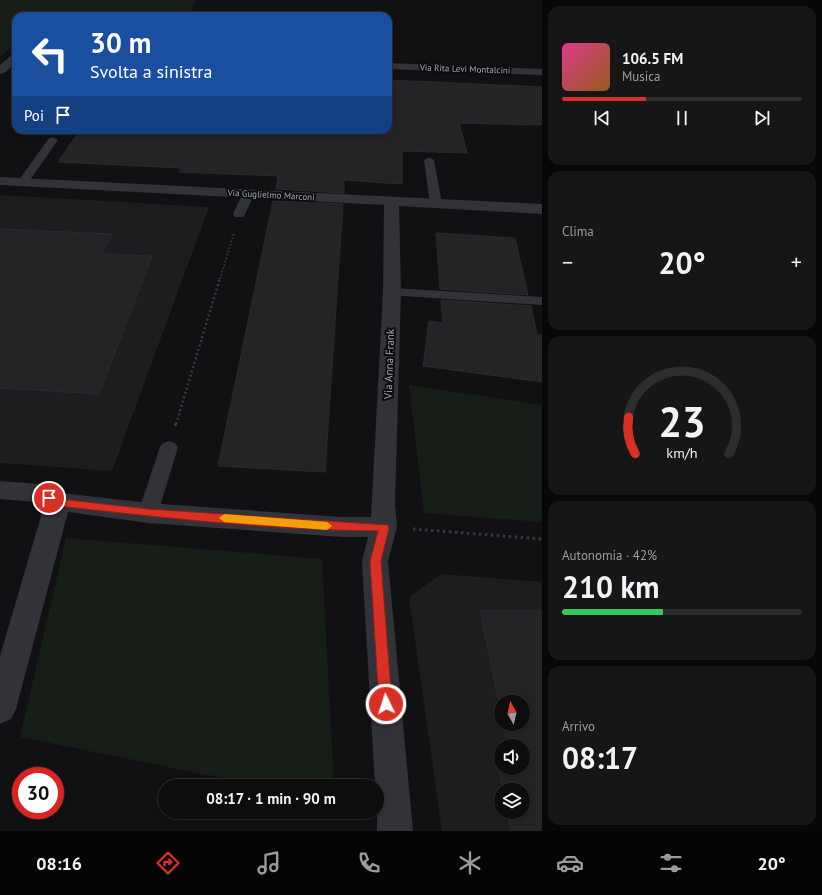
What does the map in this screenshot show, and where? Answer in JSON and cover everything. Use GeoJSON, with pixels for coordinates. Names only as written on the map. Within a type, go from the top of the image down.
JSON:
{"type":"FeatureCollection","features":[{"type":"Feature","properties":{"kind":"street"},"geometry":{"type":"LineString","coordinates":[[0,71],[12,60]]}},
{"type":"Feature","properties":{"kind":"street","name":"Via Rita Levi Montalcini"},"geometry":{"type":"LineString","coordinates":[[392,66],[542,72]]}},
{"type":"Feature","properties":{"kind":"street","name":"Via Guglielmo Marconi"},"geometry":{"type":"LineString","coordinates":[[0,181],[201,188],[249,193],[353,196],[392,201],[542,209]]}},
{"type":"Feature","properties":{"kind":"street","name":"Via Anna Frank"},"geometry":{"type":"LineString","coordinates":[[392,201],[390,214],[392,292],[384,528],[375,561],[395,831]]}},
{"type":"Feature","properties":{"kind":"street"},"geometry":{"type":"LineString","coordinates":[[0,490],[40,493],[58,502],[148,513],[342,527],[384,528]]}},
{"type":"Feature","properties":{"kind":"street"},"geometry":{"type":"LineString","coordinates":[[0,709],[58,502]]}},
{"type":"Feature","properties":{"kind":"lane"},"geometry":{"type":"LineString","coordinates":[[23,182],[53,140]]}},
{"type":"Feature","properties":{"kind":"lane"},"geometry":{"type":"LineString","coordinates":[[429,160],[436,204]]}},
{"type":"Feature","properties":{"kind":"lane"},"geometry":{"type":"LineString","coordinates":[[239,214],[249,193]]}},
{"type":"Feature","properties":{"kind":"lane"},"geometry":{"type":"LineString","coordinates":[[392,292],[542,302]]}},
{"type":"Feature","properties":{"kind":"lane"},"geometry":{"type":"LineString","coordinates":[[148,513],[169,447]]}},
{"type":"Feature","properties":{"kind":"path"},"geometry":{"type":"LineString","coordinates":[[169,447],[239,214]]}},
{"type":"Feature","properties":{"kind":"path"},"geometry":{"type":"LineString","coordinates":[[384,528],[542,539]]}},
{"type":"Feature","properties":{"kind":"shaded area"},"geometry":{"type":"Polygon","coordinates":[[[0,0],[196,0],[190,12],[12,12],[12,49],[9,49],[0,57],[0,0]]]}},
{"type":"Feature","properties":{"kind":"shaded area"},"geometry":{"type":"Polygon","coordinates":[[[0,195],[209,207],[112,471],[0,463],[0,195]]]}},
{"type":"Feature","properties":{"kind":"shaded area"},"geometry":{"type":"Polygon","coordinates":[[[409,385],[542,405],[542,522],[424,513],[409,385]]]}},
{"type":"Feature","properties":{"kind":"shaded area"},"geometry":{"type":"Polygon","coordinates":[[[66,538],[322,559],[334,779],[227,779],[20,737],[66,538]]]}},
{"type":"Feature","properties":{"kind":"shaded area"},"geometry":{"type":"Polygon","coordinates":[[[441,574],[542,582],[542,831],[442,831],[409,597],[441,574]]]}},
{"type":"Feature","properties":{"kind":"building"},"geometry":{"type":"Polygon","coordinates":[[[392,80],[542,87],[542,125],[459,123],[467,153],[402,151],[402,184],[344,180],[344,193],[276,189],[278,176],[179,172],[181,168],[58,162],[77,134],[392,134],[392,80]]]}},
{"type":"Feature","properties":{"kind":"building"},"geometry":{"type":"Polygon","coordinates":[[[273,201],[343,204],[325,472],[218,466],[273,201]]]}},
{"type":"Feature","properties":{"kind":"building"},"geometry":{"type":"Polygon","coordinates":[[[0,229],[112,234],[102,254],[152,256],[99,394],[0,388],[0,229]]]}},
{"type":"Feature","properties":{"kind":"building"},"geometry":{"type":"Polygon","coordinates":[[[436,233],[515,238],[528,295],[440,289],[436,233]]]}},
{"type":"Feature","properties":{"kind":"building"},"geometry":{"type":"Polygon","coordinates":[[[441,300],[531,306],[537,335],[542,335],[542,382],[423,366],[429,321],[443,323],[441,300]]]}},
{"type":"Feature","properties":{"kind":"building"},"geometry":{"type":"Polygon","coordinates":[[[480,610],[542,611],[542,831],[511,831],[508,819],[530,819],[530,783],[502,783],[500,775],[530,775],[530,739],[506,739],[505,731],[530,731],[530,695],[497,695],[480,610]]]}},
{"type":"Feature","properties":{"kind":"slow traffic"},"geometry":{"type":"LineString","coordinates":[[224,518],[327,526]]}},
{"type":"Feature","properties":{"kind":"route"},"geometry":{"type":"LineString","coordinates":[[49,498],[58,502],[148,513],[342,527],[384,528],[375,561],[386,704]]}}]}
